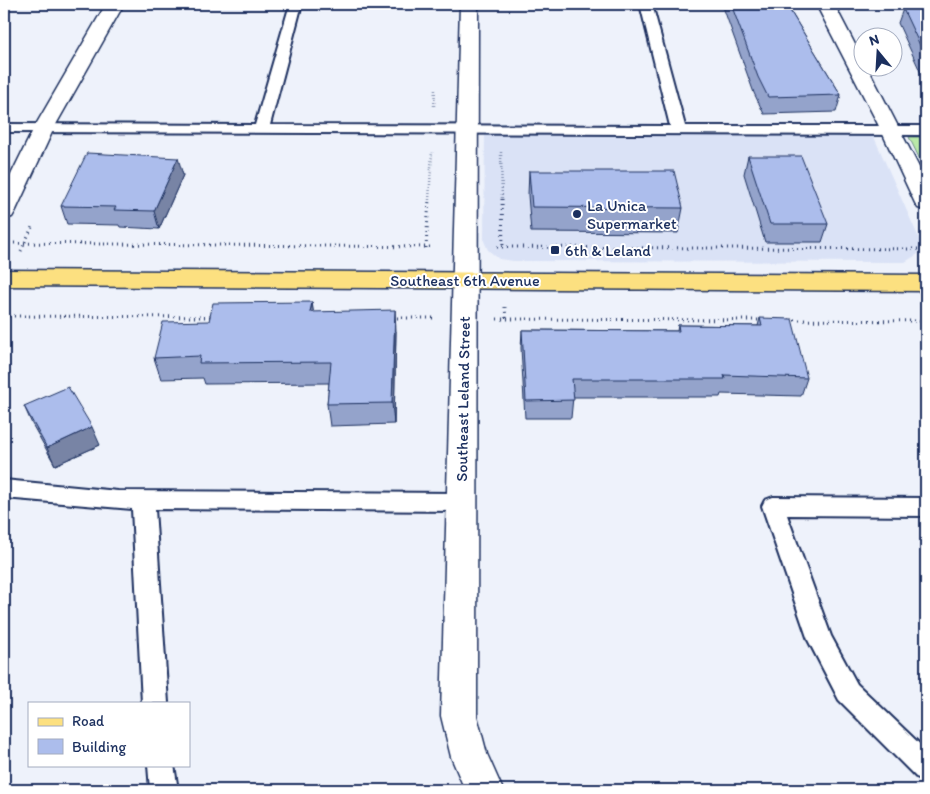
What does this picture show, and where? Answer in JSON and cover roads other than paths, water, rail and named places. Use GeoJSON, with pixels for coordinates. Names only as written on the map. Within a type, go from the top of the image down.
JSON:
{"type":"FeatureCollection","features":[{"type":"Feature","properties":{"kind":"main road","name":"Southeast 6th Avenue"},"geometry":{"type":"LineString","coordinates":[[4,278],[926,283]]}},
{"type":"Feature","properties":{"kind":"street"},"geometry":{"type":"LineString","coordinates":[[4,212],[44,128],[115,4]]}},
{"type":"Feature","properties":{"kind":"street","name":"Southeast Leland Street"},"geometry":{"type":"LineString","coordinates":[[469,4],[459,716],[469,757],[484,790]]}},
{"type":"Feature","properties":{"kind":"street"},"geometry":{"type":"LineString","coordinates":[[826,4],[891,130],[926,204]]}},
{"type":"Feature","properties":{"kind":"lane"},"geometry":{"type":"LineString","coordinates":[[262,128],[296,4]]}},
{"type":"Feature","properties":{"kind":"lane"},"geometry":{"type":"LineString","coordinates":[[646,4],[679,131]]}},
{"type":"Feature","properties":{"kind":"lane"},"geometry":{"type":"LineString","coordinates":[[4,128],[926,131]]}},
{"type":"Feature","properties":{"kind":"lane"},"geometry":{"type":"LineString","coordinates":[[4,489],[118,500],[462,502]]}},
{"type":"Feature","properties":{"kind":"lane"},"geometry":{"type":"LineString","coordinates":[[143,500],[155,702]]}},
{"type":"Feature","properties":{"kind":"lane"},"geometry":{"type":"LineString","coordinates":[[926,507],[773,506],[820,640],[848,692],[926,768]]}},
{"type":"Feature","properties":{"kind":"lane"},"geometry":{"type":"LineString","coordinates":[[161,766],[164,790]]}},
{"type":"Feature","properties":{"kind":"place","name":"La Unica Supermarket"},"geometry":{"type":"Point","coordinates":[577,214]}},
{"type":"Feature","properties":{"kind":"place","name":"6th & Leland"},"geometry":{"type":"Point","coordinates":[555,250]}}]}
